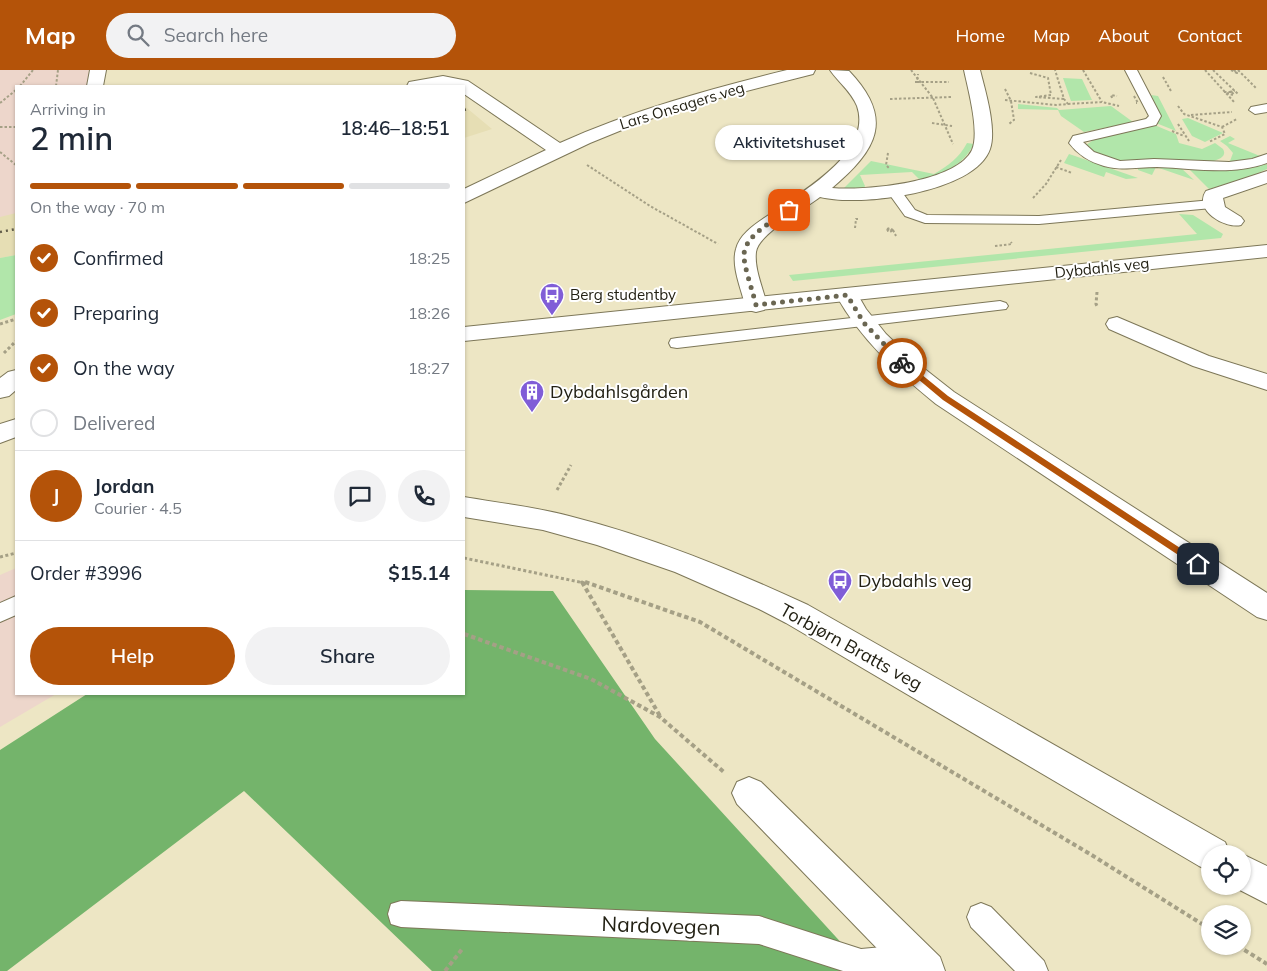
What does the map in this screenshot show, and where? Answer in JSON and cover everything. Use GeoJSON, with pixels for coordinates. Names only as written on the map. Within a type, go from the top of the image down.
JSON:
{"type":"FeatureCollection","features":[{"type":"Feature","properties":{"kind":"street"},"geometry":{"type":"LineString","coordinates":[[95,85],[98,70]]}},
{"type":"Feature","properties":{"kind":"street","name":"Lars Onsagers veg"},"geometry":{"type":"LineString","coordinates":[[465,197],[585,138],[661,111],[807,70]]}},
{"type":"Feature","properties":{"kind":"street"},"geometry":{"type":"LineString","coordinates":[[756,305],[744,254],[746,246],[760,231],[836,175],[859,149],[868,127],[868,118],[862,100],[838,70]]}},
{"type":"Feature","properties":{"kind":"street"},"geometry":{"type":"LineString","coordinates":[[817,190],[847,195],[894,191],[943,180],[956,173],[978,156],[982,147],[983,132],[972,70]]}},
{"type":"Feature","properties":{"kind":"street"},"geometry":{"type":"LineString","coordinates":[[421,85],[443,81],[463,85]]}},
{"type":"Feature","properties":{"kind":"street"},"geometry":{"type":"LineString","coordinates":[[465,86],[560,151]]}},
{"type":"Feature","properties":{"kind":"street"},"geometry":{"type":"LineString","coordinates":[[1234,221],[1216,210],[1212,204],[1213,195],[1267,176]]}},
{"type":"Feature","properties":{"kind":"street","name":"Dybdahls veg"},"geometry":{"type":"LineString","coordinates":[[465,334],[1267,251]]}},
{"type":"Feature","properties":{"kind":"street"},"geometry":{"type":"LineString","coordinates":[[847,295],[864,323],[908,368],[946,398],[1267,608]]}},
{"type":"Feature","properties":{"kind":"street"},"geometry":{"type":"LineString","coordinates":[[1117,324],[1201,361],[1267,382]]}},
{"type":"Feature","properties":{"kind":"street"},"geometry":{"type":"LineString","coordinates":[[0,390],[15,379]]}},
{"type":"Feature","properties":{"kind":"street"},"geometry":{"type":"LineString","coordinates":[[0,434],[15,428]]}},
{"type":"Feature","properties":{"kind":"street","name":"Torbjørn Bratts veg"},"geometry":{"type":"LineString","coordinates":[[465,507],[568,526],[682,562],[734,584],[797,614],[1201,848]]}},
{"type":"Feature","properties":{"kind":"street","name":"Nardovegen"},"geometry":{"type":"LineString","coordinates":[[749,793],[921,965]]}},
{"type":"Feature","properties":{"kind":"street"},"geometry":{"type":"LineString","coordinates":[[1251,877],[1267,886]]}},
{"type":"Feature","properties":{"kind":"lane"},"geometry":{"type":"LineString","coordinates":[[1130,70],[1155,116],[1151,122],[1078,139],[1076,143],[1079,149],[1095,158],[1119,165],[1157,162],[1223,166],[1251,164],[1267,158]]}},
{"type":"Feature","properties":{"kind":"lane"},"geometry":{"type":"LineString","coordinates":[[894,191],[910,213],[925,219],[1038,220],[1212,204]]}},
{"type":"Feature","properties":{"kind":"lane"},"geometry":{"type":"LineString","coordinates":[[677,343],[1000,306]]}},
{"type":"Feature","properties":{"kind":"lane"},"geometry":{"type":"LineString","coordinates":[[0,613],[15,605]]}},
{"type":"Feature","properties":{"kind":"lane","name":"Nardovegen"},"geometry":{"type":"LineString","coordinates":[[402,914],[759,930],[861,963],[921,965]]}},
{"type":"Feature","properties":{"kind":"lane"},"geometry":{"type":"LineString","coordinates":[[981,917],[1034,971]]}},
{"type":"Feature","properties":{"kind":"path"},"geometry":{"type":"LineString","coordinates":[[21,85],[33,70]]}},
{"type":"Feature","properties":{"kind":"path"},"geometry":{"type":"LineString","coordinates":[[56,85],[58,70]]}},
{"type":"Feature","properties":{"kind":"path"},"geometry":{"type":"LineString","coordinates":[[911,70],[933,98],[953,144]]}},
{"type":"Feature","properties":{"kind":"path"},"geometry":{"type":"LineString","coordinates":[[1055,70],[1064,99],[1068,104]]}},
{"type":"Feature","properties":{"kind":"path"},"geometry":{"type":"LineString","coordinates":[[1083,70],[1102,102]]}},
{"type":"Feature","properties":{"kind":"path"},"geometry":{"type":"LineString","coordinates":[[1205,70],[1239,107]]}},
{"type":"Feature","properties":{"kind":"path"},"geometry":{"type":"LineString","coordinates":[[1213,70],[1261,109]]}},
{"type":"Feature","properties":{"kind":"path"},"geometry":{"type":"LineString","coordinates":[[1234,70],[1259,91]]}},
{"type":"Feature","properties":{"kind":"path"},"geometry":{"type":"LineString","coordinates":[[1030,72],[1048,78],[1051,94],[1036,96],[1064,99]]}},
{"type":"Feature","properties":{"kind":"path"},"geometry":{"type":"LineString","coordinates":[[918,74],[916,82],[939,81]]}},
{"type":"Feature","properties":{"kind":"path"},"geometry":{"type":"LineString","coordinates":[[0,103],[15,91]]}},
{"type":"Feature","properties":{"kind":"path"},"geometry":{"type":"LineString","coordinates":[[1224,92],[1231,92]]}},
{"type":"Feature","properties":{"kind":"path"},"geometry":{"type":"LineString","coordinates":[[1134,96],[1138,103],[1136,103]]}},
{"type":"Feature","properties":{"kind":"path"},"geometry":{"type":"LineString","coordinates":[[902,100],[928,98]]}},
{"type":"Feature","properties":{"kind":"path"},"geometry":{"type":"LineString","coordinates":[[1019,102],[1056,105],[1102,102],[1120,106]]}},
{"type":"Feature","properties":{"kind":"path"},"geometry":{"type":"LineString","coordinates":[[1179,108],[1188,116],[1222,127],[1225,134],[1202,145]]}},
{"type":"Feature","properties":{"kind":"path"},"geometry":{"type":"LineString","coordinates":[[1188,116],[1261,109]]}},
{"type":"Feature","properties":{"kind":"path"},"geometry":{"type":"LineString","coordinates":[[1222,127],[1234,119]]}},
{"type":"Feature","properties":{"kind":"path"},"geometry":{"type":"LineString","coordinates":[[1176,121],[1188,141],[1195,143]]}},
{"type":"Feature","properties":{"kind":"path"},"geometry":{"type":"LineString","coordinates":[[932,122],[952,126]]}},
{"type":"Feature","properties":{"kind":"path"},"geometry":{"type":"LineString","coordinates":[[0,127],[15,127]]}},
{"type":"Feature","properties":{"kind":"path"},"geometry":{"type":"LineString","coordinates":[[1173,131],[1184,136]]}},
{"type":"Feature","properties":{"kind":"path"},"geometry":{"type":"LineString","coordinates":[[1027,205],[1046,184],[1068,150],[1076,143]]}},
{"type":"Feature","properties":{"kind":"path"},"geometry":{"type":"LineString","coordinates":[[560,151],[592,168],[650,206],[716,244],[744,254]]}},
{"type":"Feature","properties":{"kind":"path"},"geometry":{"type":"LineString","coordinates":[[0,152],[15,164]]}},
{"type":"Feature","properties":{"kind":"path"},"geometry":{"type":"LineString","coordinates":[[891,230],[896,236]]}},
{"type":"Feature","properties":{"kind":"path"},"geometry":{"type":"LineString","coordinates":[[995,246],[1012,244]]}},
{"type":"Feature","properties":{"kind":"path"},"geometry":{"type":"LineString","coordinates":[[0,324],[15,318]]}},
{"type":"Feature","properties":{"kind":"path"},"geometry":{"type":"LineString","coordinates":[[0,357],[15,342]]}},
{"type":"Feature","properties":{"kind":"path"},"geometry":{"type":"LineString","coordinates":[[556,490],[571,465]]}},
{"type":"Feature","properties":{"kind":"path"},"geometry":{"type":"LineString","coordinates":[[0,557],[15,552]]}},
{"type":"Feature","properties":{"kind":"path"},"geometry":{"type":"LineString","coordinates":[[465,558],[581,581],[700,622],[1081,849],[1201,923]]}},
{"type":"Feature","properties":{"kind":"path"},"geometry":{"type":"LineString","coordinates":[[581,581],[660,717]]}},
{"type":"Feature","properties":{"kind":"path"},"geometry":{"type":"LineString","coordinates":[[465,634],[591,679],[660,717],[749,793]]}},
{"type":"Feature","properties":{"kind":"path"},"geometry":{"type":"LineString","coordinates":[[1251,954],[1267,964]]}},
{"type":"Feature","properties":{"kind":"shaded area"},"geometry":{"type":"Polygon","coordinates":[[[0,70],[98,70],[95,85],[15,85],[15,213],[0,217],[0,70]]]}},
{"type":"Feature","properties":{"kind":"shaded area"},"geometry":{"type":"Polygon","coordinates":[[[465,107],[468,109],[492,129],[465,138],[465,107]]]}},
{"type":"Feature","properties":{"kind":"shaded area"},"geometry":{"type":"Polygon","coordinates":[[[15,209],[15,255],[0,258],[0,211],[15,209]]]}},
{"type":"Feature","properties":{"kind":"shaded area"},"geometry":{"type":"Polygon","coordinates":[[[15,568],[15,695],[54,695],[0,727],[0,575],[15,568]]]}},
{"type":"Feature","properties":{"kind":"green space"},"geometry":{"type":"Polygon","coordinates":[[[1063,78],[1082,79],[1092,100],[1071,101],[1063,78]]]}},
{"type":"Feature","properties":{"kind":"green space"},"geometry":{"type":"Polygon","coordinates":[[[1151,95],[1158,96],[1176,131],[1156,123],[1160,115],[1151,95]]]}},
{"type":"Feature","properties":{"kind":"green space"},"geometry":{"type":"Polygon","coordinates":[[[1018,104],[1057,108],[1059,110],[1111,106],[1133,122],[1084,132],[1061,116],[1058,110],[1018,109],[1018,104]]]}},
{"type":"Feature","properties":{"kind":"green space"},"geometry":{"type":"Polygon","coordinates":[[[1188,118],[1223,133],[1205,142],[1192,136],[1182,119],[1188,118]]]}},
{"type":"Feature","properties":{"kind":"green space"},"geometry":{"type":"Polygon","coordinates":[[[1152,124],[1176,134],[1179,143],[1202,149],[1215,143],[1223,149],[1224,154],[1221,158],[1214,161],[1128,162],[1111,159],[1097,153],[1086,145],[1095,139],[1152,124]]]}},
{"type":"Feature","properties":{"kind":"green space"},"geometry":{"type":"Polygon","coordinates":[[[1230,136],[1235,139],[1228,143],[1260,156],[1232,163],[1230,161],[1233,153],[1220,141],[1230,136]]]}},
{"type":"Feature","properties":{"kind":"green space"},"geometry":{"type":"Polygon","coordinates":[[[967,143],[974,144],[964,158],[952,168],[921,181],[912,172],[860,175],[865,186],[864,188],[843,189],[871,161],[934,174],[953,161],[967,143]]]}},
{"type":"Feature","properties":{"kind":"green space"},"geometry":{"type":"Polygon","coordinates":[[[1069,154],[1138,178],[1126,179],[1106,172],[1104,177],[1064,163],[1069,154]]]}},
{"type":"Feature","properties":{"kind":"green space"},"geometry":{"type":"Polygon","coordinates":[[[1267,164],[1267,169],[1245,179],[1209,189],[1189,169],[1223,170],[1267,164]]]}},
{"type":"Feature","properties":{"kind":"green space"},"geometry":{"type":"Polygon","coordinates":[[[1154,165],[1181,168],[1194,180],[1156,167],[1152,175],[1138,170],[1138,168],[1154,165]]]}},
{"type":"Feature","properties":{"kind":"green space"},"geometry":{"type":"Polygon","coordinates":[[[1179,214],[1193,215],[1223,234],[1221,238],[793,281],[789,275],[1197,234],[1179,214]]]}},
{"type":"Feature","properties":{"kind":"green space"},"geometry":{"type":"Polygon","coordinates":[[[15,255],[15,314],[0,320],[0,258],[15,255]]]}},
{"type":"Feature","properties":{"kind":"green space"},"geometry":{"type":"Polygon","coordinates":[[[465,590],[553,591],[655,739],[867,971],[432,971],[244,791],[7,971],[0,971],[0,750],[85,695],[465,695],[465,590]]]}},
{"type":"Feature","properties":{"kind":"railway"},"geometry":{"type":"LineString","coordinates":[[0,232],[15,229]]}},
{"type":"Feature","properties":{"kind":"way so far"},"geometry":{"type":"LineString","coordinates":[[789,210],[760,231],[746,246],[744,254],[745,263],[756,305],[847,295],[864,323],[902,363]]}},
{"type":"Feature","properties":{"kind":"place","name":"Aktivitetshuset"},"geometry":{"type":"Point","coordinates":[789,210]}},
{"type":"Feature","properties":{"kind":"place","name":"Berg studentby"},"geometry":{"type":"Point","coordinates":[552,316]}},
{"type":"Feature","properties":{"kind":"place","name":"Dybdahlsgården"},"geometry":{"type":"Point","coordinates":[532,413]}},
{"type":"Feature","properties":{"kind":"place","name":"Dybdahls veg"},"geometry":{"type":"Point","coordinates":[840,602]}},
{"type":"Feature","properties":{"kind":"route"},"geometry":{"type":"LineString","coordinates":[[902,363],[946,398],[1198,564]]}}]}
